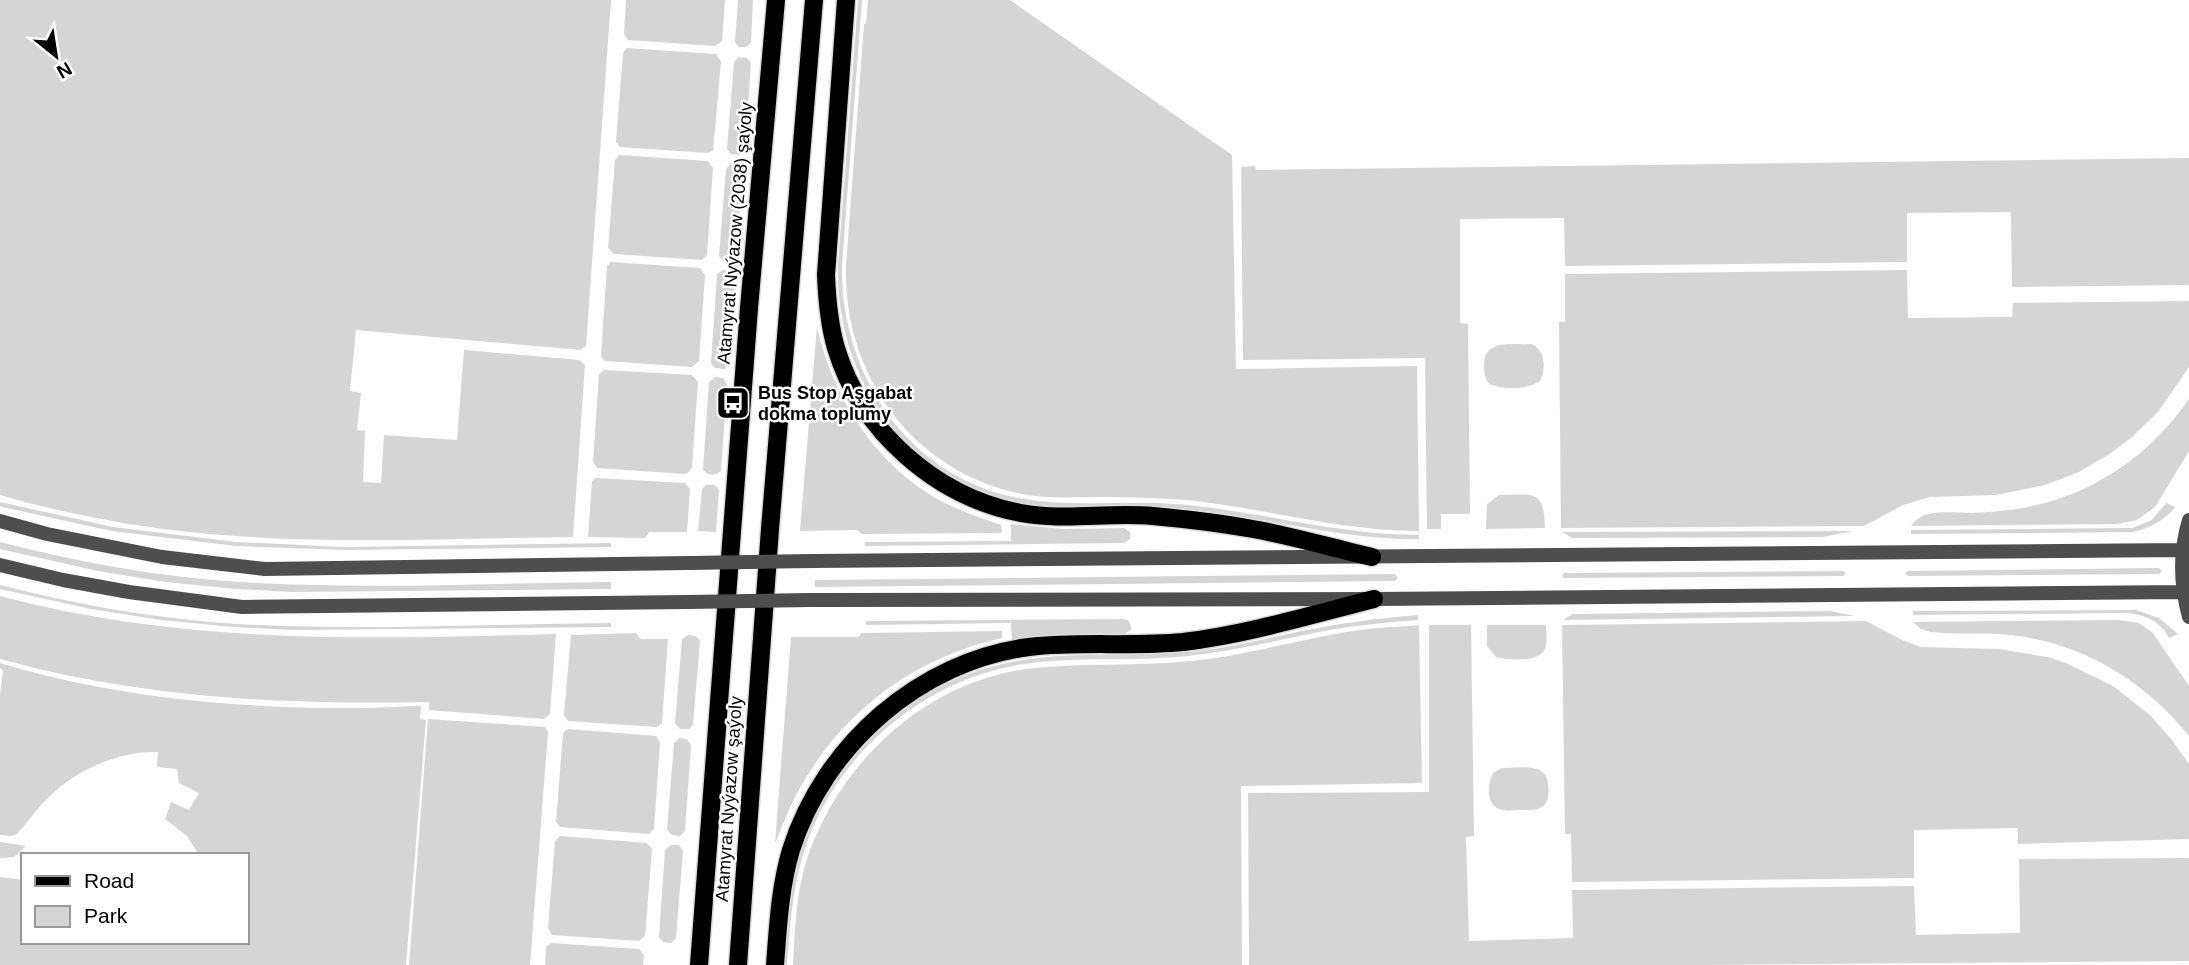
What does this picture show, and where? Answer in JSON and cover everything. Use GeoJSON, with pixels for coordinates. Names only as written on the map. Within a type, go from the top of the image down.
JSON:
{"type":"FeatureCollection","features":[{"type":"Feature","properties":{"kind":"main road","name":"Atamyrat Nyýazow (2038) şaýoly"},"geometry":{"type":"LineString","coordinates":[[724,636],[748,308],[776,0]]}},
{"type":"Feature","properties":{"kind":"main road","name":"Atamyrat Nyýazow şaýoly"},"geometry":{"type":"LineString","coordinates":[[738,965],[814,0]]}},
{"type":"Feature","properties":{"kind":"main road"},"geometry":{"type":"LineString","coordinates":[[846,0],[826,275],[827,303],[836,348],[846,375],[868,414],[899,450],[921,469],[973,499],[1022,513],[1049,516],[1149,516],[1216,523],[1256,529],[1372,557]]}},
{"type":"Feature","properties":{"kind":"main road"},"geometry":{"type":"LineString","coordinates":[[775,965],[782,888],[792,848],[814,797],[828,774],[858,737],[889,707],[931,679],[983,656],[1011,650],[1050,646],[1149,644],[1214,638],[1374,599]]}},
{"type":"Feature","properties":{"kind":"main road","name":"Atamyrat Nyýazow şaýoly"},"geometry":{"type":"LineString","coordinates":[[699,965],[724,636]]}},
{"type":"Feature","properties":{"kind":"street"},"geometry":{"type":"LineString","coordinates":[[2189,520],[2182,550],[2183,593],[2189,617]]}},
{"type":"Feature","properties":{"kind":"street"},"geometry":{"type":"LineString","coordinates":[[0,521],[47,534],[162,557],[265,569],[813,561],[2182,550]]}},
{"type":"Feature","properties":{"kind":"street"},"geometry":{"type":"LineString","coordinates":[[0,565],[129,592],[242,607],[810,600],[2183,593]]}},
{"type":"Feature","properties":{"kind":"green space"},"geometry":{"type":"Polygon","coordinates":[[[0,0],[611,0],[586,346],[580,350],[356,330],[350,391],[361,393],[357,430],[365,431],[363,482],[381,483],[384,435],[457,440],[464,350],[579,360],[585,365],[573,537],[362,540],[236,536],[117,522],[0,495],[0,0]]]}},
{"type":"Feature","properties":{"kind":"green space"},"geometry":{"type":"Polygon","coordinates":[[[626,0],[725,0],[722,41],[715,46],[628,40],[624,34],[626,0]]]}},
{"type":"Feature","properties":{"kind":"green space"},"geometry":{"type":"Polygon","coordinates":[[[738,0],[753,0],[751,43],[746,47],[739,47],[735,42],[738,0]]]}},
{"type":"Feature","properties":{"kind":"green space"},"geometry":{"type":"Polygon","coordinates":[[[858,0],[862,0],[842,265],[845,306],[854,346],[869,383],[889,416],[916,446],[947,470],[983,488],[1024,499],[1065,503],[1188,505],[1332,528],[1419,535],[1419,539],[1361,536],[1188,509],[1064,507],[1023,503],[982,492],[945,474],[913,449],[886,419],[865,385],[849,347],[840,307],[838,265],[858,0]]]}},
{"type":"Feature","properties":{"kind":"green space"},"geometry":{"type":"Polygon","coordinates":[[[868,0],[1010,0],[1232,155],[1236,369],[1417,366],[1419,531],[1360,527],[1187,500],[1022,494],[983,482],[948,464],[917,441],[892,412],[871,380],[857,344],[848,306],[846,266],[868,0]]]}},
{"type":"Feature","properties":{"kind":"green space"},"geometry":{"type":"Polygon","coordinates":[[[627,48],[716,54],[721,62],[713,151],[707,153],[620,147],[616,142],[623,53],[627,48]]]}},
{"type":"Feature","properties":{"kind":"green space"},"geometry":{"type":"Polygon","coordinates":[[[738,57],[747,58],[751,63],[745,150],[739,155],[731,154],[727,149],[734,62],[738,57]]]}},
{"type":"Feature","properties":{"kind":"green space"},"geometry":{"type":"Polygon","coordinates":[[[619,155],[708,161],[713,168],[707,255],[702,260],[614,254],[608,248],[615,160],[619,155]]]}},
{"type":"Feature","properties":{"kind":"green space"},"geometry":{"type":"Polygon","coordinates":[[[2189,158],[2189,285],[2012,287],[2011,212],[1907,213],[1907,262],[1565,266],[1564,218],[1460,219],[1460,323],[1468,324],[1470,514],[1441,514],[1441,529],[1427,529],[1425,358],[1243,360],[1241,167],[1255,166],[1256,170],[2189,158]]]}},
{"type":"Feature","properties":{"kind":"green space"},"geometry":{"type":"Polygon","coordinates":[[[731,163],[739,164],[743,170],[736,257],[732,262],[724,261],[719,256],[726,169],[731,163]]]}},
{"type":"Feature","properties":{"kind":"green space"},"geometry":{"type":"Polygon","coordinates":[[[611,262],[700,268],[705,275],[699,361],[692,367],[605,361],[601,356],[607,266],[611,262]]]}},
{"type":"Feature","properties":{"kind":"green space"},"geometry":{"type":"Polygon","coordinates":[[[723,270],[732,271],[735,275],[728,364],[725,369],[715,368],[711,363],[717,274],[723,270]]]}},
{"type":"Feature","properties":{"kind":"green space"},"geometry":{"type":"Polygon","coordinates":[[[1907,270],[1908,318],[2012,317],[2013,303],[2189,301],[2189,366],[2158,412],[2132,437],[2079,472],[2045,485],[1996,495],[1930,497],[1903,505],[1864,526],[1561,528],[1559,322],[1565,322],[1565,274],[1907,270]]]}},
{"type":"Feature","properties":{"kind":"green space"},"geometry":{"type":"Polygon","coordinates":[[[817,326],[824,352],[846,403],[877,449],[896,469],[918,486],[948,505],[1001,525],[1002,533],[862,534],[857,530],[800,531],[817,326]]]}},
{"type":"Feature","properties":{"kind":"green space"},"geometry":{"type":"Polygon","coordinates":[[[1531,344],[1540,350],[1542,355],[1543,371],[1540,381],[1514,388],[1488,383],[1484,365],[1489,351],[1500,345],[1531,344]]]}},
{"type":"Feature","properties":{"kind":"green space"},"geometry":{"type":"Polygon","coordinates":[[[604,370],[692,375],[698,382],[692,467],[689,472],[685,474],[597,468],[593,461],[599,374],[604,370]]]}},
{"type":"Feature","properties":{"kind":"green space"},"geometry":{"type":"Polygon","coordinates":[[[715,377],[723,378],[727,384],[721,471],[712,475],[703,470],[709,382],[715,377]]]}},
{"type":"Feature","properties":{"kind":"green space"},"geometry":{"type":"Polygon","coordinates":[[[2189,399],[2189,451],[2155,507],[2137,520],[2117,524],[1911,526],[1926,515],[2012,510],[2073,494],[2129,462],[2162,433],[2189,399]]]}},
{"type":"Feature","properties":{"kind":"green space"},"geometry":{"type":"Polygon","coordinates":[[[596,478],[685,483],[690,489],[687,532],[649,532],[645,538],[588,537],[592,481],[596,478]]]}},
{"type":"Feature","properties":{"kind":"green space"},"geometry":{"type":"Polygon","coordinates":[[[706,485],[715,485],[719,490],[716,532],[698,531],[702,489],[706,485]]]}},
{"type":"Feature","properties":{"kind":"green space"},"geometry":{"type":"Polygon","coordinates":[[[1499,495],[1534,496],[1542,506],[1545,528],[1486,529],[1487,504],[1499,495]]]}},
{"type":"Feature","properties":{"kind":"green space"},"geometry":{"type":"Polygon","coordinates":[[[0,502],[113,527],[236,542],[344,547],[611,543],[611,547],[344,550],[236,546],[112,531],[2,507],[0,502]]]}},
{"type":"Feature","properties":{"kind":"green space"},"geometry":{"type":"Polygon","coordinates":[[[2166,503],[2175,507],[2151,526],[2133,532],[1911,534],[1911,530],[2132,528],[2152,520],[2166,503]]]}},
{"type":"Feature","properties":{"kind":"green space"},"geometry":{"type":"Polygon","coordinates":[[[1011,524],[1063,529],[1124,528],[1130,532],[1130,539],[1124,543],[865,546],[865,542],[1011,541],[1011,524]]]}},
{"type":"Feature","properties":{"kind":"green space"},"geometry":{"type":"Polygon","coordinates":[[[1853,531],[1823,537],[1572,538],[1562,532],[1853,531]]]}},
{"type":"Feature","properties":{"kind":"green space"},"geometry":{"type":"Polygon","coordinates":[[[0,542],[119,568],[210,580],[332,586],[611,582],[611,589],[292,592],[236,589],[166,582],[98,571],[0,549],[0,542]]]}},
{"type":"Feature","properties":{"kind":"green space"},"geometry":{"type":"Polygon","coordinates":[[[2159,568],[2162,571],[2159,574],[1908,576],[1905,573],[1908,571],[2159,568]]]}},
{"type":"Feature","properties":{"kind":"green space"},"geometry":{"type":"Polygon","coordinates":[[[1564,573],[1846,573],[1843,576],[1562,576],[1564,573]]]}},
{"type":"Feature","properties":{"kind":"green space"},"geometry":{"type":"Polygon","coordinates":[[[1395,574],[1398,578],[1395,581],[815,587],[815,580],[1395,574]]]}},
{"type":"Feature","properties":{"kind":"green space"},"geometry":{"type":"Polygon","coordinates":[[[0,585],[118,610],[237,624],[377,627],[611,623],[611,627],[291,630],[233,627],[161,620],[91,609],[0,589],[0,585]]]}},
{"type":"Feature","properties":{"kind":"green space"},"geometry":{"type":"Polygon","coordinates":[[[0,596],[69,612],[207,631],[346,637],[556,634],[550,714],[544,719],[429,710],[429,702],[320,702],[213,696],[159,691],[53,672],[0,659],[0,596]]]}},
{"type":"Feature","properties":{"kind":"green space"},"geometry":{"type":"Polygon","coordinates":[[[2136,610],[2159,618],[2178,634],[2169,638],[2152,620],[2127,613],[1913,615],[1913,611],[2136,610]]]}},
{"type":"Feature","properties":{"kind":"green space"},"geometry":{"type":"Polygon","coordinates":[[[1830,611],[1855,616],[1563,620],[1573,614],[1830,611]]]}},
{"type":"Feature","properties":{"kind":"green space"},"geometry":{"type":"Polygon","coordinates":[[[1418,615],[1418,620],[1340,628],[1206,654],[1024,664],[986,672],[951,686],[917,705],[886,728],[859,755],[835,786],[817,819],[803,855],[790,923],[787,965],[783,965],[787,910],[794,869],[812,819],[831,784],[855,753],[883,726],[914,702],[948,683],[985,669],[1023,660],[1198,651],[1331,626],[1418,615]]]}},
{"type":"Feature","properties":{"kind":"green space"},"geometry":{"type":"Polygon","coordinates":[[[1128,620],[1131,630],[1124,634],[1047,635],[1012,640],[1011,623],[866,625],[866,621],[1128,620]]]}},
{"type":"Feature","properties":{"kind":"green space"},"geometry":{"type":"Polygon","coordinates":[[[2119,620],[2139,623],[2153,633],[2189,686],[2189,736],[2153,698],[2132,682],[2087,656],[2063,646],[2011,635],[1930,632],[1913,622],[2119,620]]]}},
{"type":"Feature","properties":{"kind":"green space"},"geometry":{"type":"Polygon","coordinates":[[[1866,621],[1921,647],[1999,649],[2048,657],[2113,686],[2150,715],[2189,764],[2189,839],[2018,844],[2018,828],[1914,830],[1914,878],[1572,882],[1571,834],[1565,834],[1562,625],[1866,621]]]}},
{"type":"Feature","properties":{"kind":"green space"},"geometry":{"type":"Polygon","coordinates":[[[1419,625],[1422,783],[1241,786],[1242,965],[793,965],[801,883],[808,856],[823,821],[842,789],[865,759],[892,732],[921,709],[954,691],[989,677],[1026,669],[1190,661],[1229,656],[1346,632],[1419,625]]]}},
{"type":"Feature","properties":{"kind":"green space"},"geometry":{"type":"Polygon","coordinates":[[[1429,625],[1471,625],[1474,836],[1466,837],[1469,941],[1573,938],[1572,890],[1914,886],[1916,935],[2020,933],[2019,859],[2189,858],[2189,961],[1249,965],[1248,793],[1429,792],[1429,625]]]}},
{"type":"Feature","properties":{"kind":"green space"},"geometry":{"type":"Polygon","coordinates":[[[1487,625],[1546,625],[1545,649],[1537,657],[1496,657],[1487,646],[1487,625]]]}},
{"type":"Feature","properties":{"kind":"green space"},"geometry":{"type":"Polygon","coordinates":[[[1002,631],[1002,638],[972,646],[916,671],[867,705],[825,750],[807,776],[792,802],[775,843],[791,637],[1002,631]]]}},
{"type":"Feature","properties":{"kind":"green space"},"geometry":{"type":"Polygon","coordinates":[[[636,633],[641,639],[668,639],[662,723],[657,727],[568,721],[564,715],[571,635],[636,633]]]}},
{"type":"Feature","properties":{"kind":"green space"},"geometry":{"type":"Polygon","coordinates":[[[688,635],[696,636],[700,641],[693,725],[689,729],[680,729],[675,723],[682,639],[688,635]]]}},
{"type":"Feature","properties":{"kind":"green space"},"geometry":{"type":"Polygon","coordinates":[[[0,663],[88,685],[179,699],[316,708],[421,706],[420,719],[426,720],[406,965],[0,965],[0,877],[21,880],[21,944],[248,944],[248,853],[198,853],[187,836],[165,819],[171,802],[189,810],[199,793],[179,783],[177,769],[157,767],[158,752],[114,758],[86,770],[49,797],[17,834],[0,835],[0,695],[3,670],[0,663]]]}},
{"type":"Feature","properties":{"kind":"green space"},"geometry":{"type":"Polygon","coordinates":[[[428,719],[545,727],[548,732],[530,965],[409,965],[428,719]]]}},
{"type":"Feature","properties":{"kind":"green space"},"geometry":{"type":"Polygon","coordinates":[[[568,729],[656,736],[660,742],[654,829],[649,834],[560,827],[556,822],[563,733],[568,729]]]}},
{"type":"Feature","properties":{"kind":"green space"},"geometry":{"type":"Polygon","coordinates":[[[679,738],[687,739],[691,745],[685,831],[680,836],[672,835],[667,830],[674,743],[679,738]]]}},
{"type":"Feature","properties":{"kind":"green space"},"geometry":{"type":"Polygon","coordinates":[[[1523,767],[1543,772],[1548,790],[1544,806],[1510,811],[1501,810],[1491,803],[1490,782],[1493,773],[1502,768],[1523,767]]]}},
{"type":"Feature","properties":{"kind":"green space"},"geometry":{"type":"Polygon","coordinates":[[[560,836],[647,843],[652,849],[645,936],[639,941],[552,935],[548,928],[555,841],[560,836]]]}},
{"type":"Feature","properties":{"kind":"green space"},"geometry":{"type":"Polygon","coordinates":[[[0,842],[26,846],[14,857],[0,858],[0,842]]]}},
{"type":"Feature","properties":{"kind":"green space"},"geometry":{"type":"Polygon","coordinates":[[[671,845],[679,845],[683,851],[676,938],[671,943],[663,942],[659,937],[665,850],[671,845]]]}},
{"type":"Feature","properties":{"kind":"green space"},"geometry":{"type":"Polygon","coordinates":[[[551,943],[639,949],[644,955],[643,965],[545,965],[546,947],[551,943]]]}},
{"type":"Feature","properties":{"kind":"place","name":"Bus Stop Aşgabat dokma toplumy"},"geometry":{"type":"Point","coordinates":[733,403]}}]}
